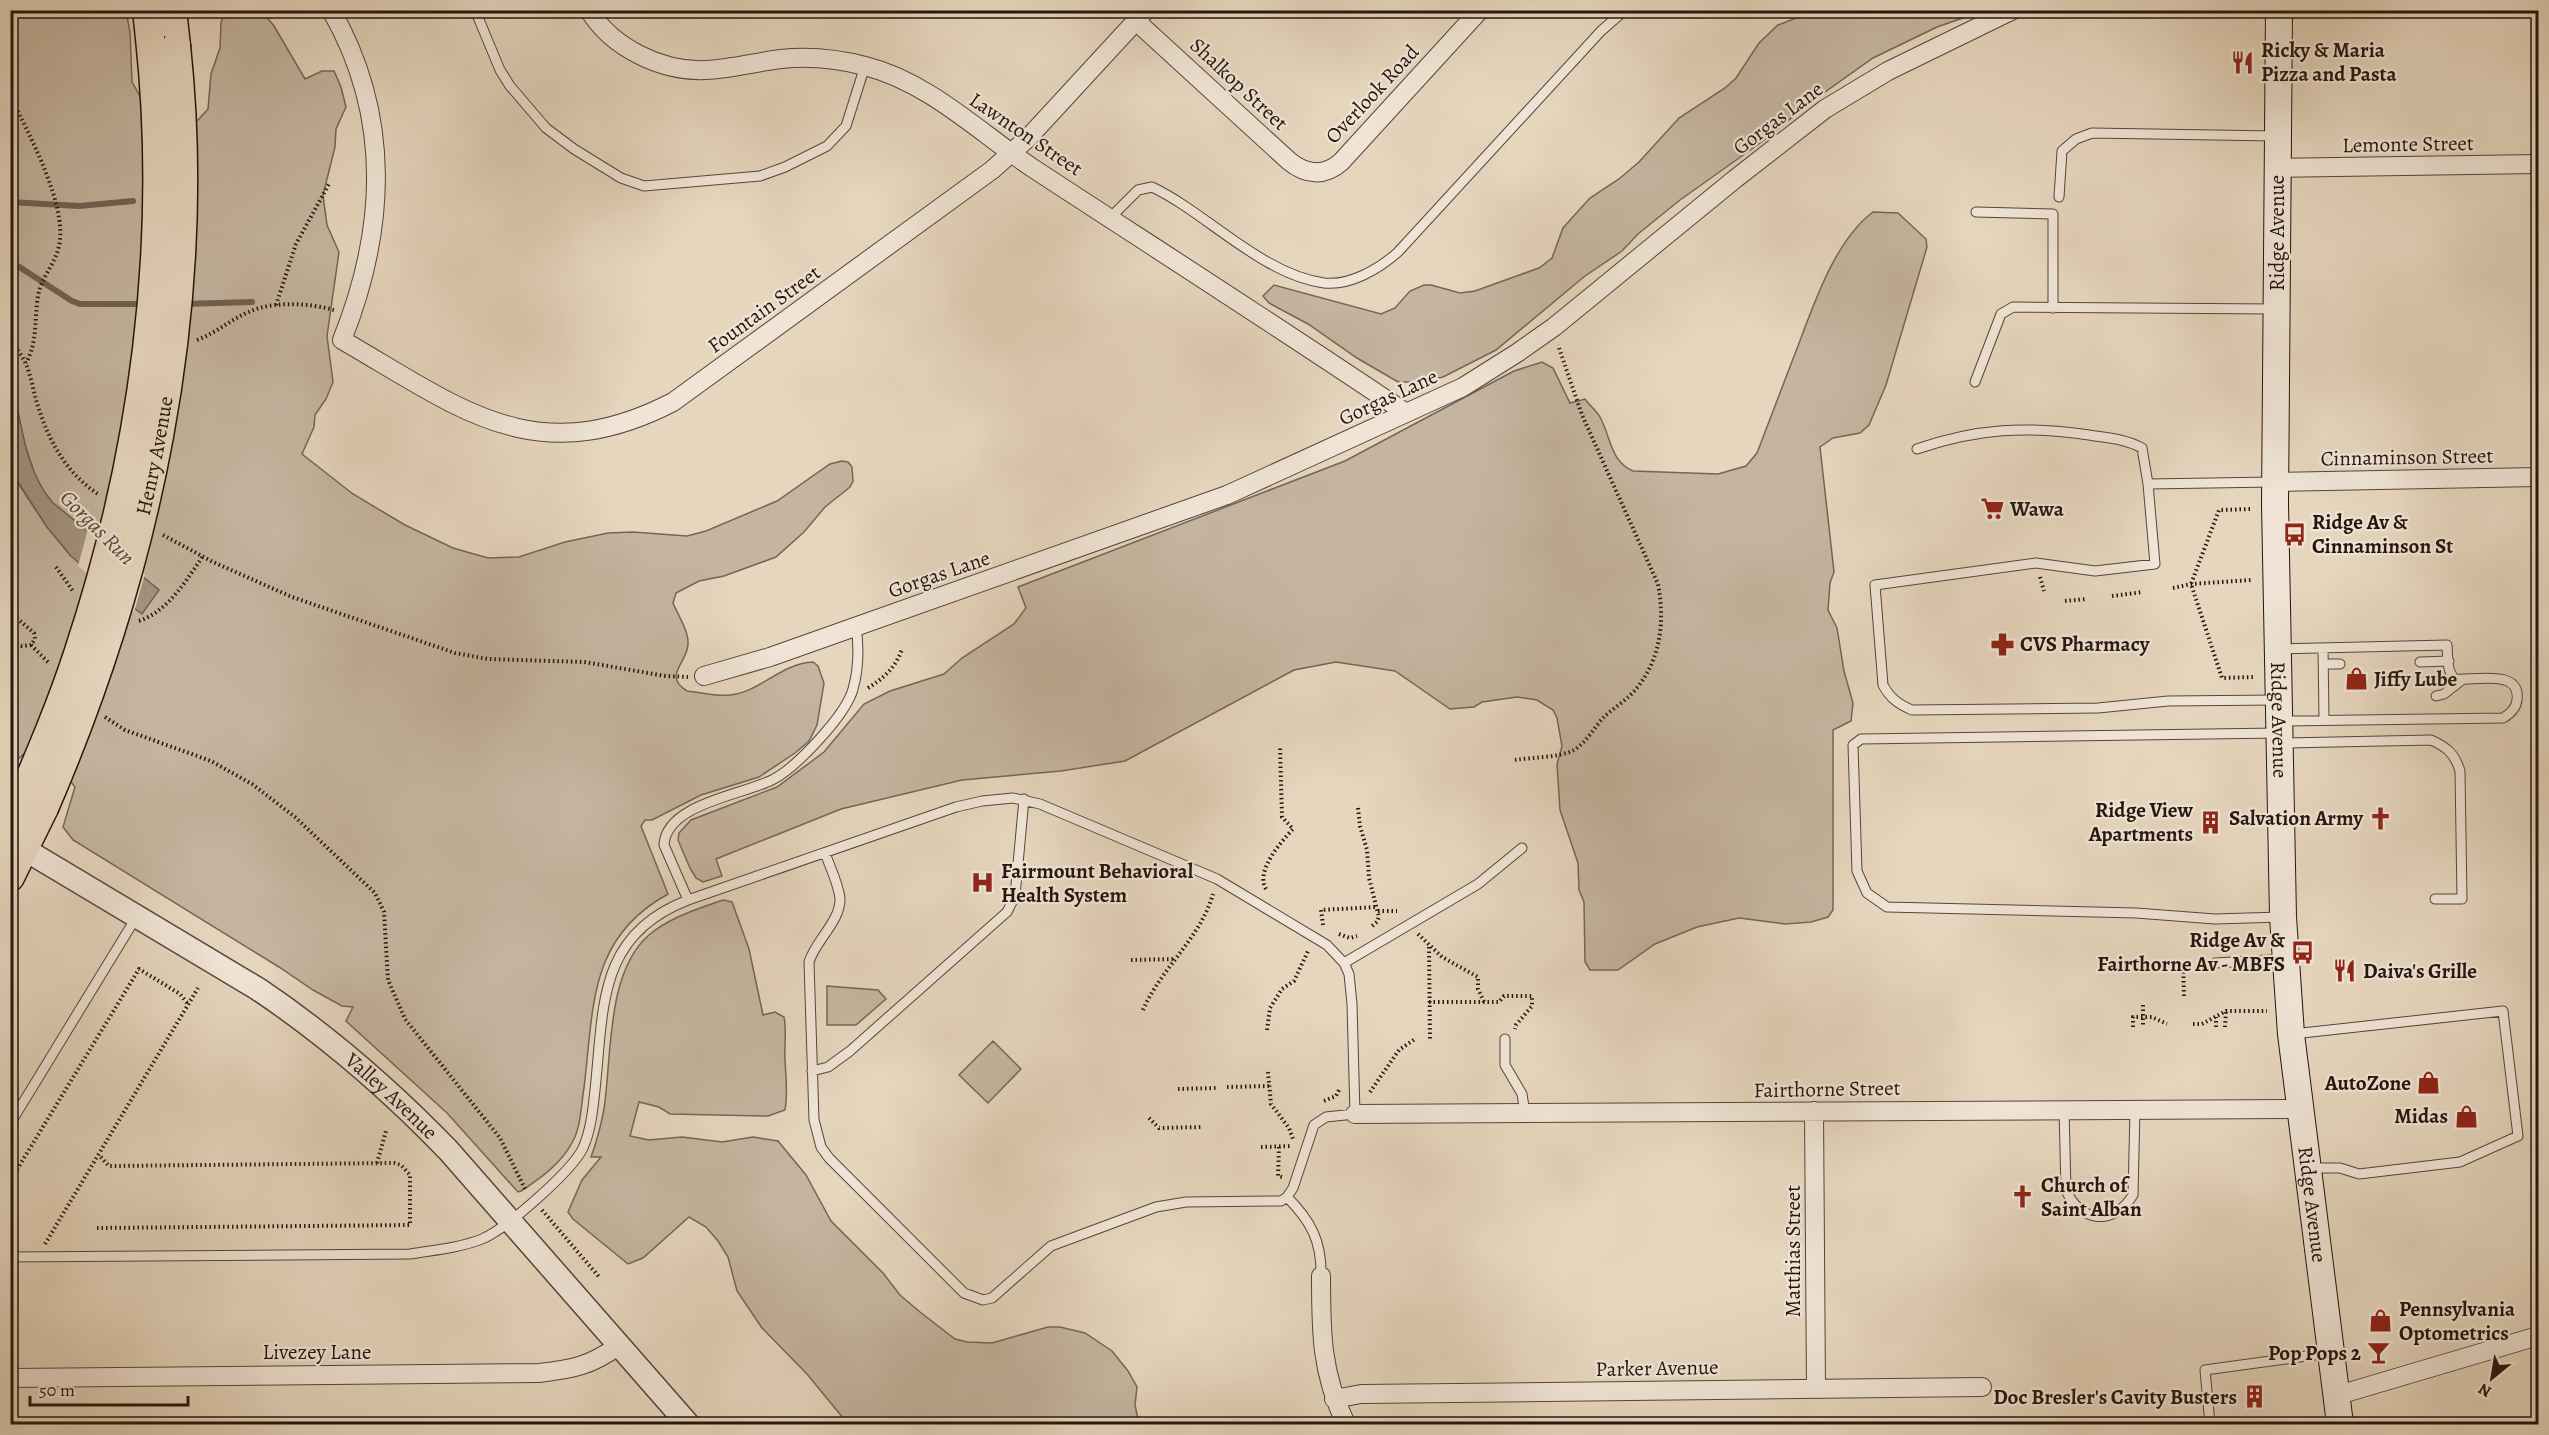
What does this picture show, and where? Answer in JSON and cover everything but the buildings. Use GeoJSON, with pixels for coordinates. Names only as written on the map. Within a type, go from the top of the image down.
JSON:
{"type":"FeatureCollection","features":[{"type":"Feature","properties":{"kind":"main road","name":"Henry Avenue"},"geometry":{"type":"LineString","coordinates":[[147,10],[163,42]]}},
{"type":"Feature","properties":{"kind":"main road","name":"Henry Avenue"},"geometry":{"type":"LineString","coordinates":[[10,877],[24,849],[26,809],[90,616],[108,554],[135,431],[150,319],[158,204],[156,110],[163,42],[172,10]]}},
{"type":"Feature","properties":{"kind":"main road","name":"Ridge Avenue"},"geometry":{"type":"LineString","coordinates":[[2279,10],[2276,482],[2283,917],[2291,1034],[2329,1353],[2340,1425]]}},
{"type":"Feature","properties":{"kind":"street"},"geometry":{"type":"LineString","coordinates":[[331,10],[351,51],[362,82],[374,145],[377,180],[371,248],[352,316]]}},
{"type":"Feature","properties":{"kind":"street","name":"Lawnton Street"},"geometry":{"type":"LineString","coordinates":[[589,10],[619,43],[671,67],[706,70],[799,58],[840,61],[866,66],[915,86],[1012,154],[1406,413]]}},
{"type":"Feature","properties":{"kind":"street","name":"Overlook Road"},"geometry":{"type":"LineString","coordinates":[[1316,173],[1326,172],[1341,162],[1480,10]]}},
{"type":"Feature","properties":{"kind":"street","name":"Gorgas Lane"},"geometry":{"type":"LineString","coordinates":[[704,676],[770,657],[1227,495],[1483,376],[1554,327],[1735,178],[1825,109],[1888,72],[2013,10]]}},
{"type":"Feature","properties":{"kind":"street","name":"Fountain Street"},"geometry":{"type":"LineString","coordinates":[[352,316],[342,340],[454,405],[482,418],[543,432],[600,430],[626,423],[673,402],[698,386],[1012,154],[1141,16]]}},
{"type":"Feature","properties":{"kind":"street","name":"Shalkop Street"},"geometry":{"type":"LineString","coordinates":[[1141,16],[1289,161],[1297,167],[1316,173]]}},
{"type":"Feature","properties":{"kind":"street","name":"Lemonte Street"},"geometry":{"type":"LineString","coordinates":[[2277,168],[2538,164]]}},
{"type":"Feature","properties":{"kind":"street","name":"Cinnaminson Street"},"geometry":{"type":"LineString","coordinates":[[2276,482],[2538,477]]}},
{"type":"Feature","properties":{"kind":"street","name":"Valley Avenue"},"geometry":{"type":"LineString","coordinates":[[24,849],[258,989],[330,1041],[420,1121],[688,1425]]}},
{"type":"Feature","properties":{"kind":"street","name":"Fairthorne Street"},"geometry":{"type":"LineString","coordinates":[[1354,1114],[2301,1109]]}},
{"type":"Feature","properties":{"kind":"street","name":"Matthias Street"},"geometry":{"type":"LineString","coordinates":[[1814,1112],[1816,1389]]}},
{"type":"Feature","properties":{"kind":"street"},"geometry":{"type":"LineString","coordinates":[[1321,1276],[1322,1348],[1334,1399],[1346,1425]]}},
{"type":"Feature","properties":{"kind":"street"},"geometry":{"type":"LineString","coordinates":[[2335,1396],[2538,1336]]}},
{"type":"Feature","properties":{"kind":"street","name":"Livezey Lane"},"geometry":{"type":"LineString","coordinates":[[10,1378],[539,1373],[584,1366],[602,1358],[618,1346]]}},
{"type":"Feature","properties":{"kind":"street","name":"Parker Avenue"},"geometry":{"type":"LineString","coordinates":[[1334,1399],[1361,1394],[1982,1388]]}},
{"type":"Feature","properties":{"kind":"lane"},"geometry":{"type":"LineString","coordinates":[[475,10],[500,70],[510,86],[546,128],[574,149],[621,178],[644,186],[760,177],[827,146],[846,126],[866,66]]}},
{"type":"Feature","properties":{"kind":"lane"},"geometry":{"type":"LineString","coordinates":[[1110,218],[1138,190],[1152,187],[1251,251],[1294,273],[1325,283],[1353,278],[1372,271],[1398,252],[1601,31],[1625,10]]}},
{"type":"Feature","properties":{"kind":"lane"},"geometry":{"type":"LineString","coordinates":[[2059,197],[2062,151],[2076,139],[2092,133],[2277,136]]}},
{"type":"Feature","properties":{"kind":"lane"},"geometry":{"type":"LineString","coordinates":[[1976,212],[2053,214],[2053,308]]}},
{"type":"Feature","properties":{"kind":"lane"},"geometry":{"type":"LineString","coordinates":[[1975,382],[2001,314],[2013,307],[2276,309]]}},
{"type":"Feature","properties":{"kind":"lane"},"geometry":{"type":"LineString","coordinates":[[1917,449],[1948,438],[2010,430],[2053,430],[2126,441],[2142,448],[2156,564],[2095,572],[2036,563],[1875,585],[1883,685],[1889,696],[1912,710],[2109,707],[2168,701],[2279,724],[2431,740],[2451,751],[2460,771],[2462,899],[2435,899]]}},
{"type":"Feature","properties":{"kind":"lane"},"geometry":{"type":"LineString","coordinates":[[2148,484],[2276,482]]}},
{"type":"Feature","properties":{"kind":"lane"},"geometry":{"type":"LineString","coordinates":[[688,900],[664,845],[668,829],[688,812],[772,780],[795,764],[825,732],[853,691],[859,648],[856,626]]}},
{"type":"Feature","properties":{"kind":"lane"},"geometry":{"type":"LineString","coordinates":[[2278,649],[2447,645],[2451,675],[2462,680],[2494,678],[2508,681],[2513,685],[2518,698],[2514,710],[2503,718],[2324,719],[2155,736],[1860,739],[1853,745],[1857,872],[1867,893],[1880,903],[1896,909],[2136,913],[2215,919],[2283,917]]}},
{"type":"Feature","properties":{"kind":"lane"},"geometry":{"type":"LineString","coordinates":[[2323,648],[2324,719]]}},
{"type":"Feature","properties":{"kind":"lane"},"geometry":{"type":"LineString","coordinates":[[2420,662],[2449,661]]}},
{"type":"Feature","properties":{"kind":"lane"},"geometry":{"type":"LineString","coordinates":[[2323,664],[2340,664]]}},
{"type":"Feature","properties":{"kind":"lane"},"geometry":{"type":"LineString","coordinates":[[2436,696],[2444,694],[2462,680]]}},
{"type":"Feature","properties":{"kind":"lane"},"geometry":{"type":"LineString","coordinates":[[10,1257],[410,1254],[470,1243],[484,1238],[509,1221],[569,1167],[583,1148],[591,1121],[607,991],[615,963],[623,949],[645,923],[659,913],[688,900],[956,807],[982,801],[1024,799],[1094,825],[1217,879],[1327,945],[1344,963],[1349,974],[1352,1004],[1354,1114],[1326,1117],[1314,1125],[1295,1181],[1287,1197],[1273,1202],[1186,1202],[1156,1207],[1051,1246],[1000,1293],[983,1300],[973,1298],[964,1293],[829,1158],[821,1147],[814,1120],[808,962],[837,912],[840,902],[825,853]]}},
{"type":"Feature","properties":{"kind":"lane"},"geometry":{"type":"LineString","coordinates":[[812,1071],[828,1067],[850,1051],[1006,912],[1015,896],[1024,799]]}},
{"type":"Feature","properties":{"kind":"lane"},"geometry":{"type":"LineString","coordinates":[[1344,963],[1478,884],[1522,848]]}},
{"type":"Feature","properties":{"kind":"lane"},"geometry":{"type":"LineString","coordinates":[[10,1124],[137,916]]}},
{"type":"Feature","properties":{"kind":"lane"},"geometry":{"type":"LineString","coordinates":[[2215,963],[2285,959]]}},
{"type":"Feature","properties":{"kind":"lane"},"geometry":{"type":"LineString","coordinates":[[2291,1034],[2503,1011],[2518,1136],[2460,1162],[2359,1174],[2340,1168],[2308,1168]]}},
{"type":"Feature","properties":{"kind":"lane"},"geometry":{"type":"LineString","coordinates":[[1505,1039],[1505,1065],[1521,1094],[1525,1113]]}},
{"type":"Feature","properties":{"kind":"lane"},"geometry":{"type":"LineString","coordinates":[[2064,1109],[2066,1190],[2071,1202],[2080,1210],[2097,1216],[2116,1213],[2126,1206],[2133,1195],[2135,1109]]}},
{"type":"Feature","properties":{"kind":"lane"},"geometry":{"type":"LineString","coordinates":[[1287,1197],[1309,1221],[1321,1255],[1321,1276]]}},
{"type":"Feature","properties":{"kind":"lane"},"geometry":{"type":"LineString","coordinates":[[2210,1425],[2205,1370],[2329,1353]]}},
{"type":"Feature","properties":{"kind":"path"},"geometry":{"type":"LineString","coordinates":[[10,95],[35,148],[59,211],[59,244],[40,287],[35,344],[26,363]]}},
{"type":"Feature","properties":{"kind":"path"},"geometry":{"type":"LineString","coordinates":[[276,304],[297,244],[329,184]]}},
{"type":"Feature","properties":{"kind":"path"},"geometry":{"type":"LineString","coordinates":[[188,344],[218,332],[252,310],[276,304],[326,308],[352,316]]}},
{"type":"Feature","properties":{"kind":"path"},"geometry":{"type":"LineString","coordinates":[[1515,760],[1564,753],[1575,749],[1607,714],[1635,691],[1650,668],[1660,639],[1661,602],[1658,584],[1582,415],[1563,362],[1554,327]]}},
{"type":"Feature","properties":{"kind":"path"},"geometry":{"type":"LineString","coordinates":[[10,339],[26,363],[44,426],[58,453],[69,470],[85,486],[103,498]]}},
{"type":"Feature","properties":{"kind":"path"},"geometry":{"type":"LineString","coordinates":[[2250,509],[2219,510],[2191,584],[2222,678],[2253,677]]}},
{"type":"Feature","properties":{"kind":"path"},"geometry":{"type":"LineString","coordinates":[[153,530],[202,556],[292,597],[455,653],[488,659],[584,662],[666,676],[704,676]]}},
{"type":"Feature","properties":{"kind":"path"},"geometry":{"type":"LineString","coordinates":[[135,622],[156,614],[185,582],[202,556]]}},
{"type":"Feature","properties":{"kind":"path"},"geometry":{"type":"LineString","coordinates":[[2039,576],[2043,591]]}},
{"type":"Feature","properties":{"kind":"path"},"geometry":{"type":"LineString","coordinates":[[2173,588],[2191,584],[2251,580]]}},
{"type":"Feature","properties":{"kind":"path"},"geometry":{"type":"LineString","coordinates":[[2112,596],[2143,592]]}},
{"type":"Feature","properties":{"kind":"path"},"geometry":{"type":"LineString","coordinates":[[2065,601],[2086,599]]}},
{"type":"Feature","properties":{"kind":"path"},"geometry":{"type":"LineString","coordinates":[[10,612],[34,633],[35,639],[31,645],[22,646],[10,640]]}},
{"type":"Feature","properties":{"kind":"path"},"geometry":{"type":"LineString","coordinates":[[853,691],[868,688],[885,677],[899,658],[902,649]]}},
{"type":"Feature","properties":{"kind":"path"},"geometry":{"type":"LineString","coordinates":[[103,715],[125,730],[211,761],[252,784],[295,817],[375,893],[384,912],[388,980],[405,1019],[500,1138],[525,1189]]}},
{"type":"Feature","properties":{"kind":"path"},"geometry":{"type":"LineString","coordinates":[[1267,891],[1263,886],[1263,879],[1270,861],[1293,829],[1282,817],[1280,747]]}},
{"type":"Feature","properties":{"kind":"path"},"geometry":{"type":"LineString","coordinates":[[1313,919],[1344,937],[1354,937],[1377,922],[1377,909],[1369,878],[1367,850],[1360,826],[1359,808]]}},
{"type":"Feature","properties":{"kind":"path"},"geometry":{"type":"LineString","coordinates":[[1143,1010],[1160,980],[1200,926],[1210,904],[1217,879]]}},
{"type":"Feature","properties":{"kind":"path"},"geometry":{"type":"LineString","coordinates":[[1323,925],[1321,910],[1397,911]]}},
{"type":"Feature","properties":{"kind":"path"},"geometry":{"type":"LineString","coordinates":[[1410,926],[1442,957],[1478,977],[1478,989],[1484,1002]]}},
{"type":"Feature","properties":{"kind":"path"},"geometry":{"type":"LineString","coordinates":[[1267,1030],[1270,1008],[1282,989],[1294,981],[1315,938]]}},
{"type":"Feature","properties":{"kind":"path"},"geometry":{"type":"LineString","coordinates":[[1429,946],[1430,1039]]}},
{"type":"Feature","properties":{"kind":"path"},"geometry":{"type":"LineString","coordinates":[[1131,960],[1176,959]]}},
{"type":"Feature","properties":{"kind":"path"},"geometry":{"type":"LineString","coordinates":[[2183,963],[2184,996]]}},
{"type":"Feature","properties":{"kind":"path"},"geometry":{"type":"LineString","coordinates":[[10,1181],[139,969],[180,994],[188,1004]]}},
{"type":"Feature","properties":{"kind":"path"},"geometry":{"type":"LineString","coordinates":[[37,1257],[198,988]]}},
{"type":"Feature","properties":{"kind":"path"},"geometry":{"type":"LineString","coordinates":[[1429,1002],[1499,1002],[1504,996],[1532,996],[1532,1006],[1516,1025],[1515,1032]]}},
{"type":"Feature","properties":{"kind":"path"},"geometry":{"type":"LineString","coordinates":[[2143,1005],[2143,1027]]}},
{"type":"Feature","properties":{"kind":"path"},"geometry":{"type":"LineString","coordinates":[[2193,1024],[2202,1023],[2226,1011],[2268,1011]]}},
{"type":"Feature","properties":{"kind":"path"},"geometry":{"type":"LineString","coordinates":[[2225,1027],[2226,1011]]}},
{"type":"Feature","properties":{"kind":"path"},"geometry":{"type":"LineString","coordinates":[[2133,1027],[2133,1017],[2154,1017],[2167,1024]]}},
{"type":"Feature","properties":{"kind":"path"},"geometry":{"type":"LineString","coordinates":[[2216,1017],[2216,1027]]}},
{"type":"Feature","properties":{"kind":"path"},"geometry":{"type":"LineString","coordinates":[[1370,1092],[1399,1050],[1415,1039]]}},
{"type":"Feature","properties":{"kind":"path"},"geometry":{"type":"LineString","coordinates":[[1261,1147],[1292,1147],[1290,1127],[1275,1112],[1271,1104],[1268,1072]]}},
{"type":"Feature","properties":{"kind":"path"},"geometry":{"type":"LineString","coordinates":[[1319,1102],[1336,1096],[1339,1081]]}},
{"type":"Feature","properties":{"kind":"path"},"geometry":{"type":"LineString","coordinates":[[1227,1088],[1269,1086]]}},
{"type":"Feature","properties":{"kind":"path"},"geometry":{"type":"LineString","coordinates":[[1178,1089],[1216,1088]]}},
{"type":"Feature","properties":{"kind":"path"},"geometry":{"type":"LineString","coordinates":[[1149,1118],[1159,1128],[1203,1127]]}},
{"type":"Feature","properties":{"kind":"path"},"geometry":{"type":"LineString","coordinates":[[377,1163],[386,1131]]}},
{"type":"Feature","properties":{"kind":"path"},"geometry":{"type":"LineString","coordinates":[[1279,1147],[1278,1176],[1295,1181]]}},
{"type":"Feature","properties":{"kind":"path"},"geometry":{"type":"LineString","coordinates":[[97,1228],[410,1225],[410,1174],[401,1165],[377,1163],[109,1166],[99,1155]]}},
{"type":"Feature","properties":{"kind":"path"},"geometry":{"type":"LineString","coordinates":[[542,1210],[600,1278]]}},
{"type":"Feature","properties":{"kind":"shaded area"},"geometry":{"type":"Polygon","coordinates":[[[11,10],[126,11],[130,32],[132,82],[148,110],[177,123],[198,120],[208,109],[211,74],[220,48],[224,11],[262,11],[274,26],[305,79],[322,71],[334,71],[346,107],[336,129],[335,147],[323,195],[327,225],[339,252],[327,336],[333,382],[326,399],[315,415],[314,427],[302,454],[353,494],[405,525],[453,548],[488,558],[519,557],[565,542],[608,533],[633,532],[687,536],[706,531],[777,501],[830,464],[842,461],[848,462],[852,467],[853,481],[850,487],[825,507],[804,532],[776,557],[724,576],[699,581],[676,593],[673,603],[688,639],[687,651],[676,674],[680,685],[687,691],[730,695],[751,689],[791,667],[813,662],[818,666],[824,683],[817,725],[809,741],[759,777],[701,795],[652,820],[645,820],[641,826],[668,894],[642,912],[623,931],[609,953],[594,1003],[576,1135],[557,1163],[521,1191],[518,1192],[447,1113],[346,1021],[353,1007],[342,1006],[313,990],[73,840],[63,827],[75,787],[58,765],[27,751],[11,766],[10,471],[47,527],[71,556],[89,534],[52,502],[39,487],[25,445],[10,375],[10,297],[17,255],[10,214],[11,10]]]}},
{"type":"Feature","properties":{"kind":"shaded area"},"geometry":{"type":"Polygon","coordinates":[[[1814,11],[1983,11],[1937,27],[1873,58],[1680,200],[1638,234],[1622,251],[1585,276],[1496,350],[1443,377],[1421,382],[1398,382],[1357,358],[1308,324],[1269,303],[1263,296],[1274,285],[1381,314],[1395,308],[1410,291],[1424,285],[1460,293],[1475,291],[1539,268],[1552,258],[1563,228],[1590,198],[1619,179],[1639,162],[1679,118],[1725,88],[1736,78],[1759,43],[1778,25],[1814,11]]]}},
{"type":"Feature","properties":{"kind":"shaded area"},"geometry":{"type":"Polygon","coordinates":[[[1873,212],[1898,213],[1926,239],[1927,247],[1886,385],[1869,425],[1860,433],[1833,438],[1820,447],[1834,572],[1830,583],[1828,610],[1837,628],[1844,671],[1853,703],[1851,721],[1833,730],[1833,910],[1828,917],[1811,922],[1785,924],[1739,918],[1697,927],[1655,944],[1618,970],[1590,970],[1585,962],[1584,902],[1579,890],[1578,863],[1560,810],[1557,764],[1562,746],[1557,718],[1553,710],[1537,700],[1517,697],[1482,702],[1474,707],[1450,709],[1395,671],[1336,662],[1294,670],[1125,761],[1061,771],[962,780],[841,809],[716,859],[722,876],[703,882],[696,878],[690,868],[678,840],[679,833],[691,820],[777,787],[824,752],[864,704],[890,691],[944,674],[962,658],[1014,624],[1026,608],[1018,587],[1345,461],[1514,371],[1542,362],[1553,368],[1570,403],[1585,399],[1600,417],[1615,455],[1625,467],[1633,471],[1718,474],[1746,466],[1757,453],[1826,276],[1847,240],[1859,224],[1873,212]]]}},
{"type":"Feature","properties":{"kind":"shaded area"},"geometry":{"type":"Polygon","coordinates":[[[10,214],[17,255],[11,297],[10,297],[10,214]]]}},
{"type":"Feature","properties":{"kind":"shaded area"},"geometry":{"type":"Polygon","coordinates":[[[10,375],[24,441],[42,488],[52,502],[159,590],[142,614],[106,587],[71,556],[47,527],[11,471],[10,375]]]}},
{"type":"Feature","properties":{"kind":"shaded area"},"geometry":{"type":"Polygon","coordinates":[[[723,900],[732,902],[749,949],[763,1015],[775,1012],[784,1017],[787,1091],[785,1110],[768,1116],[670,1114],[659,1107],[639,1102],[630,1136],[649,1140],[682,1137],[722,1142],[753,1137],[778,1141],[806,1175],[831,1221],[883,1273],[900,1295],[920,1312],[955,1339],[967,1342],[992,1343],[1048,1327],[1060,1327],[1085,1333],[1112,1351],[1128,1371],[1137,1387],[1135,1405],[1139,1424],[848,1424],[807,1374],[762,1328],[737,1291],[728,1257],[706,1227],[689,1217],[643,1258],[628,1264],[573,1219],[568,1212],[582,1180],[601,1157],[591,1157],[604,1109],[613,1016],[625,970],[635,951],[657,929],[684,914],[723,900]]]}},
{"type":"Feature","properties":{"kind":"shaded area"},"geometry":{"type":"Polygon","coordinates":[[[827,986],[878,990],[886,999],[856,1025],[827,1025],[827,986]]]}},
{"type":"Feature","properties":{"kind":"shaded area"},"geometry":{"type":"Polygon","coordinates":[[[993,1041],[1021,1069],[988,1103],[959,1075],[993,1041]]]}},
{"type":"Feature","properties":{"kind":"pier"},"geometry":{"type":"Polygon","coordinates":[[[88,529],[145,574],[134,612],[78,566],[88,529]]]}},
{"type":"Feature","properties":{"kind":"waterway"},"geometry":{"type":"LineString","coordinates":[[10,202],[79,206],[133,201]]}},
{"type":"Feature","properties":{"kind":"waterway"},"geometry":{"type":"LineString","coordinates":[[10,261],[80,304],[143,304]]}},
{"type":"Feature","properties":{"kind":"waterway"},"geometry":{"type":"LineString","coordinates":[[183,304],[252,302]]}},
{"type":"Feature","properties":{"kind":"place","name":"Ricky & Maria Pizza and Pasta"},"geometry":{"type":"Point","coordinates":[2243,62]}},
{"type":"Feature","properties":{"kind":"place","name":"Wawa"},"geometry":{"type":"Point","coordinates":[1992,509]}},
{"type":"Feature","properties":{"kind":"place","name":"Ridge Av & Cinnaminson St"},"geometry":{"type":"Point","coordinates":[2294,534]}},
{"type":"Feature","properties":{"kind":"place","name":"CVS Pharmacy"},"geometry":{"type":"Point","coordinates":[2002,644]}},
{"type":"Feature","properties":{"kind":"place","name":"Jiffy Lube"},"geometry":{"type":"Point","coordinates":[2356,679]}},
{"type":"Feature","properties":{"kind":"place","name":"Salvation Army"},"geometry":{"type":"Point","coordinates":[2381,818]}},
{"type":"Feature","properties":{"kind":"place","name":"Ridge View Apartments"},"geometry":{"type":"Point","coordinates":[2211,822]}},
{"type":"Feature","properties":{"kind":"place","name":"Fairmount Behavioral Health System"},"geometry":{"type":"Point","coordinates":[983,883]}},
{"type":"Feature","properties":{"kind":"place","name":"Ridge Av & Fairthorne Av - MBFS"},"geometry":{"type":"Point","coordinates":[2303,952]}},
{"type":"Feature","properties":{"kind":"place","name":"Daiva's Grille"},"geometry":{"type":"Point","coordinates":[2345,971]}},
{"type":"Feature","properties":{"kind":"place","name":"AutoZone"},"geometry":{"type":"Point","coordinates":[2429,1083]}},
{"type":"Feature","properties":{"kind":"place","name":"Midas"},"geometry":{"type":"Point","coordinates":[2466,1116]}},
{"type":"Feature","properties":{"kind":"place","name":"Church of Saint Alban"},"geometry":{"type":"Point","coordinates":[2023,1197]}},
{"type":"Feature","properties":{"kind":"place","name":"Pennsylvania Optometrics"},"geometry":{"type":"Point","coordinates":[2381,1321]}},
{"type":"Feature","properties":{"kind":"place","name":"Pop Pops 2"},"geometry":{"type":"Point","coordinates":[2379,1353]}},
{"type":"Feature","properties":{"kind":"place","name":"Doc Bresler's Cavity Busters"},"geometry":{"type":"Point","coordinates":[2255,1397]}},
{"type":"Feature","properties":{"kind":"water label","name":"Gorgas Run"},"geometry":{"type":"Point","coordinates":[98,527]}}]}
